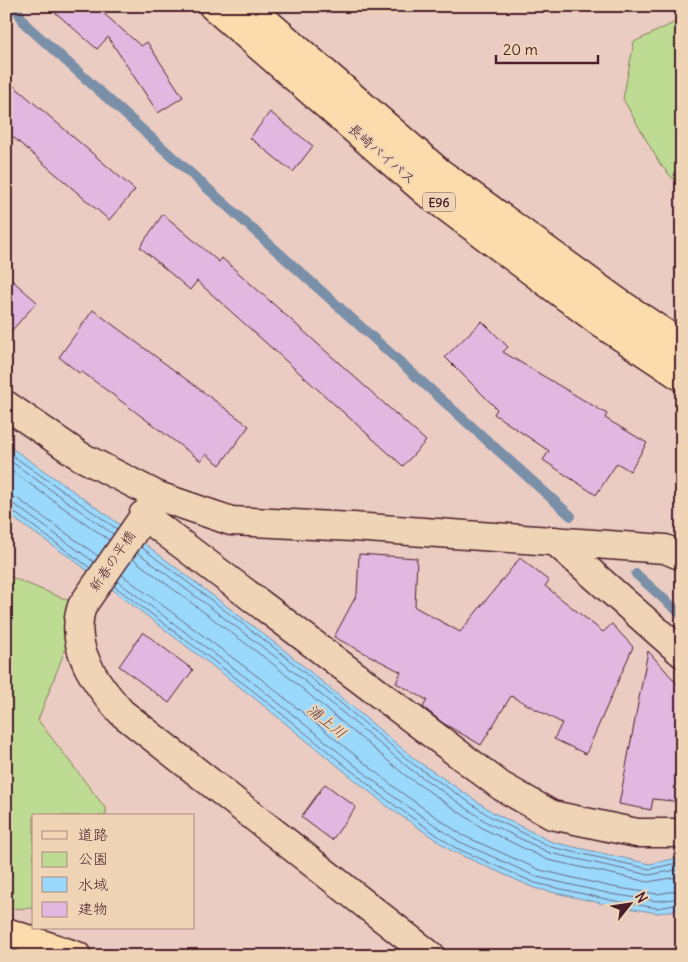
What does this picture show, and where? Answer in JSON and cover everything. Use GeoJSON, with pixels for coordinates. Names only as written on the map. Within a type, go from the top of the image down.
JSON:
{"type":"FeatureCollection","features":[{"type":"Feature","properties":{"kind":"highway","name":"長崎バイパス"},"geometry":{"type":"LineString","coordinates":[[213,6],[425,191],[601,323],[682,377]]}},
{"type":"Feature","properties":{"kind":"highway","name":"長崎バイパス"},"geometry":{"type":"LineString","coordinates":[[248,6],[439,172],[615,300],[682,345]]}},
{"type":"Feature","properties":{"kind":"highway"},"geometry":{"type":"LineString","coordinates":[[6,932],[77,956]]}},
{"type":"Feature","properties":{"kind":"street"},"geometry":{"type":"LineString","coordinates":[[6,405],[150,506],[510,791],[552,815],[637,833],[682,834]]}},
{"type":"Feature","properties":{"kind":"street"},"geometry":{"type":"LineString","coordinates":[[150,506],[231,521],[665,549],[682,556]]}},
{"type":"Feature","properties":{"kind":"street","name":"新春の平橋"},"geometry":{"type":"LineString","coordinates":[[150,506],[82,606],[78,617],[80,642],[87,666],[103,691],[122,713],[431,956]]}},
{"type":"Feature","properties":{"kind":"street"},"geometry":{"type":"LineString","coordinates":[[555,541],[682,654]]}},
{"type":"Feature","properties":{"kind":"green space"},"geometry":{"type":"Polygon","coordinates":[[[682,19],[682,189],[660,164],[623,99],[634,42],[682,19]]]}},
{"type":"Feature","properties":{"kind":"green space"},"geometry":{"type":"Polygon","coordinates":[[[6,575],[82,606],[38,720],[106,809],[106,814],[32,814],[32,908],[6,909],[6,575]]]}},
{"type":"Feature","properties":{"kind":"water","name":"浦上川"},"geometry":{"type":"Polygon","coordinates":[[[6,444],[107,515],[284,650],[416,760],[494,813],[552,842],[650,864],[682,857],[682,909],[658,913],[609,905],[534,888],[452,851],[387,806],[253,697],[75,561],[6,513],[6,444]]]}},
{"type":"Feature","properties":{"kind":"building"},"geometry":{"type":"Polygon","coordinates":[[[48,6],[95,6],[141,46],[147,42],[183,97],[158,113],[108,37],[97,49],[48,6]]]}},
{"type":"Feature","properties":{"kind":"building"},"geometry":{"type":"Polygon","coordinates":[[[6,79],[135,190],[109,220],[6,131],[6,79]]]}},
{"type":"Feature","properties":{"kind":"building"},"geometry":{"type":"Polygon","coordinates":[[[270,112],[313,146],[293,172],[250,138],[270,112]]]}},
{"type":"Feature","properties":{"kind":"building"},"geometry":{"type":"Polygon","coordinates":[[[163,214],[219,262],[222,258],[426,441],[403,466],[197,281],[190,290],[140,247],[163,214]]]}},
{"type":"Feature","properties":{"kind":"building"},"geometry":{"type":"Polygon","coordinates":[[[6,275],[37,302],[6,337],[6,275]]]}},
{"type":"Feature","properties":{"kind":"building"},"geometry":{"type":"Polygon","coordinates":[[[93,310],[249,426],[220,465],[206,454],[201,461],[81,371],[79,373],[59,357],[93,310]]]}},
{"type":"Feature","properties":{"kind":"building"},"geometry":{"type":"Polygon","coordinates":[[[482,321],[508,347],[503,352],[607,414],[605,418],[647,443],[630,471],[617,463],[596,495],[543,460],[549,451],[494,414],[497,409],[445,357],[482,321]]]}},
{"type":"Feature","properties":{"kind":"building"},"geometry":{"type":"Polygon","coordinates":[[[359,554],[417,558],[415,607],[460,632],[520,558],[549,581],[545,586],[603,632],[612,624],[633,647],[586,754],[554,739],[562,723],[511,696],[481,745],[443,723],[423,707],[427,700],[396,683],[401,672],[334,637],[357,594],[359,554]]]}},
{"type":"Feature","properties":{"kind":"building"},"geometry":{"type":"Polygon","coordinates":[[[143,632],[193,670],[169,703],[119,666],[143,632]]]}},
{"type":"Feature","properties":{"kind":"building"},"geometry":{"type":"Polygon","coordinates":[[[648,651],[682,689],[682,802],[653,799],[651,810],[619,804],[648,651]]]}},
{"type":"Feature","properties":{"kind":"building"},"geometry":{"type":"Polygon","coordinates":[[[325,784],[356,807],[332,840],[301,817],[325,784]]]}},
{"type":"Feature","properties":{"kind":"waterway"},"geometry":{"type":"LineString","coordinates":[[15,6],[25,24],[571,516]]}},
{"type":"Feature","properties":{"kind":"waterway"},"geometry":{"type":"LineString","coordinates":[[636,574],[682,615]]}}]}
